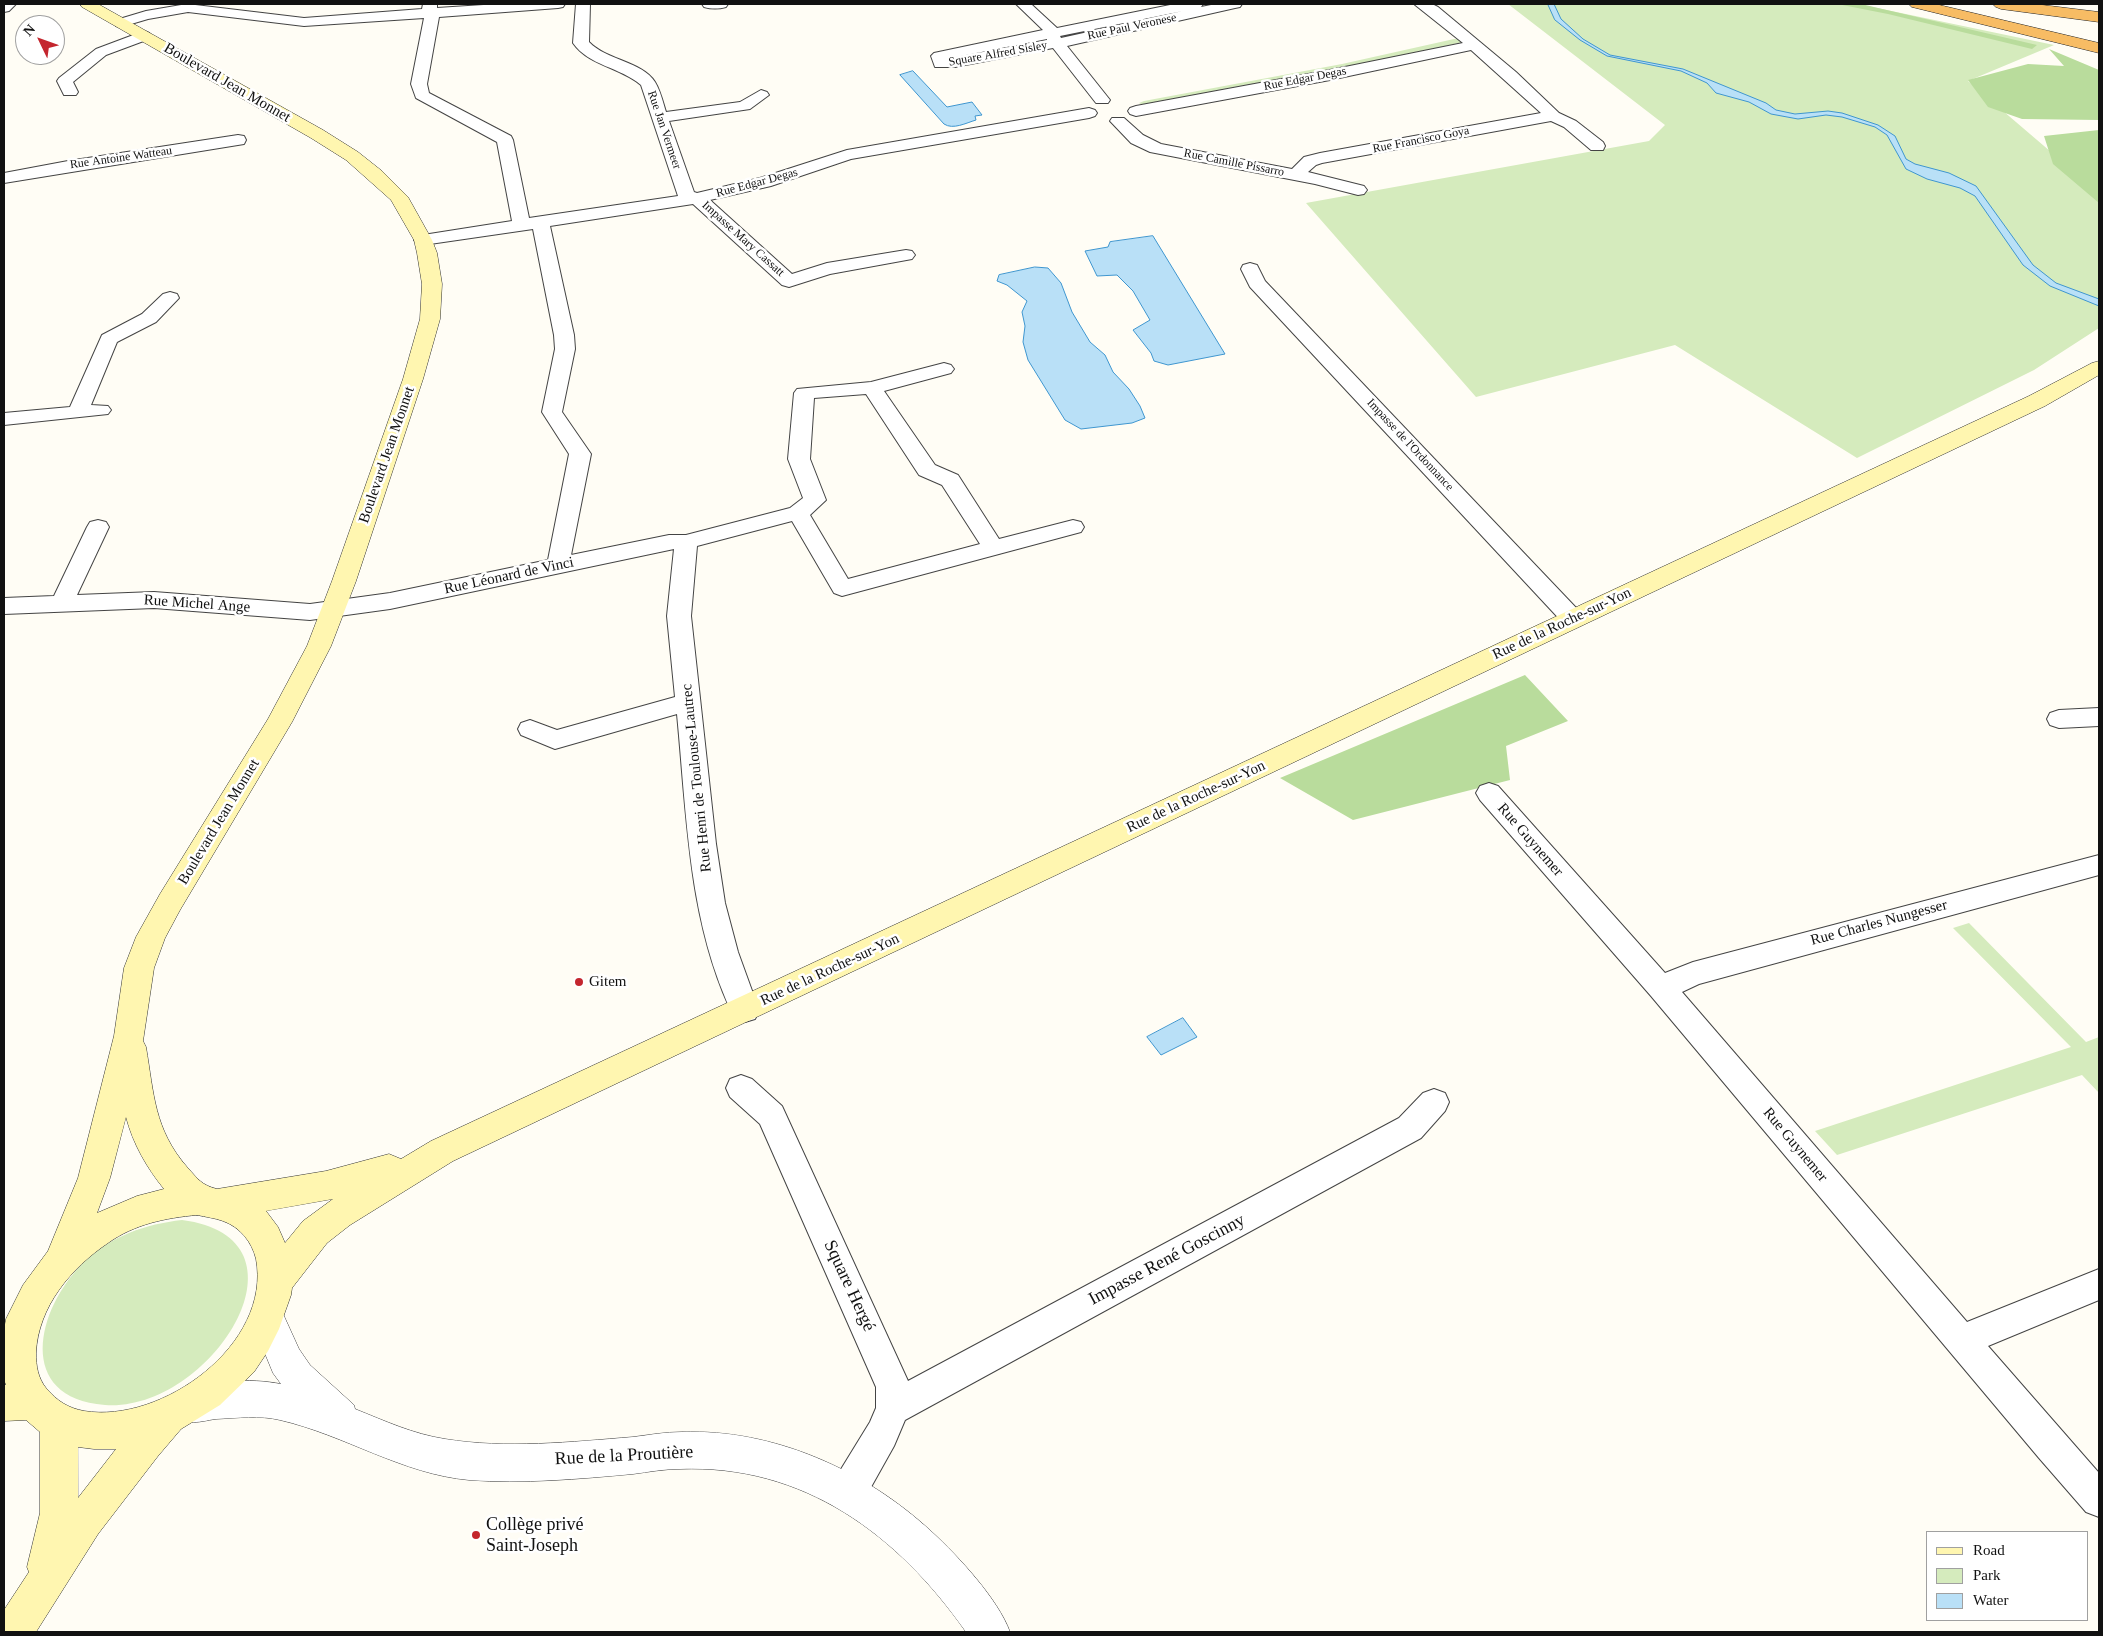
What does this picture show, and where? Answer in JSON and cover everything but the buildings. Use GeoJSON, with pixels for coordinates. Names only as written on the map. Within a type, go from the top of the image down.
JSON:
{"type":"FeatureCollection","features":[{"type":"Feature","properties":{"kind":"highway"},"geometry":{"type":"LineString","coordinates":[[1917,4],[2099,48]]}},
{"type":"Feature","properties":{"kind":"highway"},"geometry":{"type":"LineString","coordinates":[[2001,4],[2099,17]]}},
{"type":"Feature","properties":{"kind":"highway"},"geometry":{"type":"LineString","coordinates":[[2086,4],[2099,5]]}},
{"type":"Feature","properties":{"kind":"main road","name":"Boulevard Jean Monnet"},"geometry":{"type":"LineString","coordinates":[[61,1262],[94,1178],[129,1036],[139,968],[151,937],[279,722],[319,646],[344,581],[413,379],[430,319],[432,284],[423,240],[399,197],[376,174],[317,134],[87,4]]}},
{"type":"Feature","properties":{"kind":"main road","name":"Rue de la Roche-sur-Yon"},"geometry":{"type":"LineString","coordinates":[[276,1281],[315,1232],[338,1214],[442,1151],[2037,401],[2099,367]]}},
{"type":"Feature","properties":{"kind":"main road","name":"Boulevard Jean Monnet"},"geometry":{"type":"LineString","coordinates":[[129,1036],[144,1120],[151,1141],[176,1179],[209,1201]]}},
{"type":"Feature","properties":{"kind":"main road","name":"Rue de la Roche-sur-Yon"},"geometry":{"type":"LineString","coordinates":[[61,1262],[85,1240],[112,1222],[141,1209],[170,1202],[209,1201],[310,1190],[356,1180],[442,1151]]}},
{"type":"Feature","properties":{"kind":"main road"},"geometry":{"type":"LineString","coordinates":[[13,1632],[90,1513],[132,1456],[180,1410],[216,1386],[255,1341],[267,1317],[276,1281],[274,1258],[268,1239],[256,1223],[239,1211],[209,1201]]}},
{"type":"Feature","properties":{"kind":"main road"},"geometry":{"type":"LineString","coordinates":[[42,1586],[59,1512],[60,1454],[31,1409],[20,1378],[18,1350],[24,1319],[39,1289],[61,1262]]}},
{"type":"Feature","properties":{"kind":"main road"},"geometry":{"type":"LineString","coordinates":[[4,1314],[39,1289]]}},
{"type":"Feature","properties":{"kind":"main road"},"geometry":{"type":"LineString","coordinates":[[31,1409],[82,1430],[110,1432],[139,1426],[180,1410]]}},
{"type":"Feature","properties":{"kind":"street"},"geometry":{"type":"LineString","coordinates":[[4,8],[9,4]]}},
{"type":"Feature","properties":{"kind":"street"},"geometry":{"type":"LineString","coordinates":[[121,23],[146,15],[188,8],[304,22],[430,8],[558,4]]}},
{"type":"Feature","properties":{"kind":"street","name":"Rue Jan Vermeer"},"geometry":{"type":"LineString","coordinates":[[583,4],[581,43],[588,52],[640,75],[648,83],[686,195],[697,198]]}},
{"type":"Feature","properties":{"kind":"street"},"geometry":{"type":"LineString","coordinates":[[709,4],[720,4]]}},
{"type":"Feature","properties":{"kind":"street"},"geometry":{"type":"LineString","coordinates":[[1023,4],[1050,28],[1054,38],[1120,103],[1131,118],[1118,121],[1103,121],[1089,113],[1090,106],[1120,103]]}},
{"type":"Feature","properties":{"kind":"street","name":"Rue Paul Veronese"},"geometry":{"type":"LineString","coordinates":[[1054,38],[1196,4]]}},
{"type":"Feature","properties":{"kind":"street","name":"Rue Paul Veronese"},"geometry":{"type":"LineString","coordinates":[[1054,38],[1235,4]]}},
{"type":"Feature","properties":{"kind":"street"},"geometry":{"type":"LineString","coordinates":[[1421,4],[1433,10],[1510,75],[1553,116],[1570,124],[1597,146]]}},
{"type":"Feature","properties":{"kind":"street"},"geometry":{"type":"LineString","coordinates":[[430,8],[432,16],[419,84],[422,95],[505,140],[564,335],[565,350],[552,412],[580,454],[559,558],[560,565]]}},
{"type":"Feature","properties":{"kind":"street"},"geometry":{"type":"LineString","coordinates":[[70,92],[65,81],[101,52],[144,36]]}},
{"type":"Feature","properties":{"kind":"street","name":"Square Alfred Sisley"},"geometry":{"type":"LineString","coordinates":[[1054,38],[1039,45],[964,62],[940,64],[939,56],[1054,38]]}},
{"type":"Feature","properties":{"kind":"street","name":"Rue Edgar Degas"},"geometry":{"type":"LineString","coordinates":[[1120,103],[1330,75],[1467,40]]}},
{"type":"Feature","properties":{"kind":"street"},"geometry":{"type":"LineString","coordinates":[[661,118],[744,106],[761,95]]}},
{"type":"Feature","properties":{"kind":"street","name":"Rue Edgar Degas"},"geometry":{"type":"LineString","coordinates":[[423,240],[697,198],[765,182],[847,156],[880,148],[1089,113]]}},
{"type":"Feature","properties":{"kind":"street","name":"Rue Francisco Goya"},"geometry":{"type":"LineString","coordinates":[[1294,175],[1310,162],[1320,158],[1408,144],[1430,137],[1553,116]]}},
{"type":"Feature","properties":{"kind":"street","name":"Rue Camille Pissarro"},"geometry":{"type":"LineString","coordinates":[[1118,121],[1137,139],[1156,148],[1294,175],[1358,190]]}},
{"type":"Feature","properties":{"kind":"street","name":"Rue Antoine Watteau"},"geometry":{"type":"LineString","coordinates":[[4,178],[68,166],[238,140]]}},
{"type":"Feature","properties":{"kind":"street","name":"Impasse Mary Cassatt"},"geometry":{"type":"LineString","coordinates":[[697,198],[789,281],[827,269],[906,255]]}},
{"type":"Feature","properties":{"kind":"street","name":"Impasse de l'Ordonnance"},"geometry":{"type":"LineString","coordinates":[[1250,269],[1257,283],[1573,619]]}},
{"type":"Feature","properties":{"kind":"street"},"geometry":{"type":"LineString","coordinates":[[78,412],[109,339],[148,318],[170,298]]}},
{"type":"Feature","properties":{"kind":"street"},"geometry":{"type":"LineString","coordinates":[[944,369],[872,388],[804,393],[799,459],[815,500],[798,513],[842,588],[1073,527]]}},
{"type":"Feature","properties":{"kind":"street"},"geometry":{"type":"LineString","coordinates":[[872,388],[927,470],[950,480],[994,548]]}},
{"type":"Feature","properties":{"kind":"street"},"geometry":{"type":"LineString","coordinates":[[4,420],[101,410]]}},
{"type":"Feature","properties":{"kind":"street","name":"Rue Léonard de Vinci"},"geometry":{"type":"LineString","coordinates":[[332,610],[353,605],[390,601],[669,542],[686,542],[798,513]]}},
{"type":"Feature","properties":{"kind":"street"},"geometry":{"type":"LineString","coordinates":[[62,603],[98,528]]}},
{"type":"Feature","properties":{"kind":"street","name":"Rue Henri de Toulouse-Lautrec"},"geometry":{"type":"LineString","coordinates":[[686,542],[679,616],[711,903],[724,952],[745,1010]]}},
{"type":"Feature","properties":{"kind":"street","name":"Rue Michel Ange"},"geometry":{"type":"LineString","coordinates":[[4,606],[154,600],[310,612],[332,610]]}},
{"type":"Feature","properties":{"kind":"street"},"geometry":{"type":"LineString","coordinates":[[530,729],[555,740],[688,702]]}},
{"type":"Feature","properties":{"kind":"street"},"geometry":{"type":"LineString","coordinates":[[2059,719],[2099,717],[2097,707],[2099,704]]}},
{"type":"Feature","properties":{"kind":"street","name":"Rue Guynemer"},"geometry":{"type":"LineString","coordinates":[[1489,793],[1660,988],[2099,1499]]}},
{"type":"Feature","properties":{"kind":"street","name":"Rue Charles Nungesser"},"geometry":{"type":"LineString","coordinates":[[1660,988],[1692,974],[2099,865]]}},
{"type":"Feature","properties":{"kind":"street","name":"Square Hergé"},"geometry":{"type":"LineString","coordinates":[[741,1088],[771,1115],[887,1369],[893,1386],[893,1408],[882,1434],[848,1492]]}},
{"type":"Feature","properties":{"kind":"street","name":"Impasse René Goscinny"},"geometry":{"type":"LineString","coordinates":[[893,1408],[1410,1128],[1434,1102]]}},
{"type":"Feature","properties":{"kind":"street"},"geometry":{"type":"LineString","coordinates":[[1962,1340],[2099,1284]]}},
{"type":"Feature","properties":{"kind":"street"},"geometry":{"type":"LineString","coordinates":[[267,1317],[283,1354],[297,1377],[348,1424]]}},
{"type":"Feature","properties":{"kind":"street"},"geometry":{"type":"LineString","coordinates":[[180,1410],[251,1400],[276,1401],[348,1424]]}},
{"type":"Feature","properties":{"kind":"street","name":"Rue de la Proutière"},"geometry":{"type":"LineString","coordinates":[[348,1424],[402,1447],[443,1458],[484,1463],[559,1460],[687,1450],[737,1455],[787,1464],[848,1492],[895,1523],[934,1559],[970,1602],[990,1632]]}},
{"type":"Feature","properties":{"kind":"green space"},"geometry":{"type":"Polygon","coordinates":[[[1508,4],[1858,4],[2054,45],[1968,81],[2099,193],[2099,328],[2034,370],[1857,458],[1675,345],[1476,397],[1306,203],[1649,141],[1665,125],[1508,4]]]}},
{"type":"Feature","properties":{"kind":"green space"},"geometry":{"type":"Polygon","coordinates":[[[1837,4],[1861,4],[2037,45],[2032,49],[1888,14],[1837,4]]]}},
{"type":"Feature","properties":{"kind":"green space"},"geometry":{"type":"Polygon","coordinates":[[[1460,39],[1463,42],[1348,68],[1144,106],[1139,103],[1342,64],[1460,39]]]}},
{"type":"Feature","properties":{"kind":"green space"},"geometry":{"type":"Polygon","coordinates":[[[2049,49],[2099,70],[2099,120],[2022,119],[1988,107],[1968,80],[2028,64],[2064,66],[2049,49]]]}},
{"type":"Feature","properties":{"kind":"green space"},"geometry":{"type":"Polygon","coordinates":[[[2099,130],[2099,203],[2053,164],[2044,136],[2099,130]]]}},
{"type":"Feature","properties":{"kind":"green space"},"geometry":{"type":"Polygon","coordinates":[[[1525,675],[1568,721],[1506,746],[1510,780],[1353,820],[1280,778],[1525,675]]]}},
{"type":"Feature","properties":{"kind":"green space"},"geometry":{"type":"Polygon","coordinates":[[[1969,923],[2086,1042],[2099,1037],[2099,1093],[2082,1075],[1837,1155],[1815,1131],[2071,1047],[1953,928],[1969,923]]]}},
{"type":"Feature","properties":{"kind":"green space"},"geometry":{"type":"Polygon","coordinates":[[[182,1220],[223,1233],[244,1258],[247,1289],[236,1322],[213,1355],[181,1382],[144,1400],[105,1405],[76,1399],[57,1386],[46,1369],[43,1349],[46,1326],[54,1303],[67,1281],[94,1253],[117,1238],[142,1228],[182,1220]]]}},
{"type":"Feature","properties":{"kind":"water"},"geometry":{"type":"Polygon","coordinates":[[[1548,4],[1554,4],[1561,19],[1583,39],[1610,55],[1683,69],[1766,103],[1776,110],[1795,114],[1828,111],[1842,113],[1878,125],[1895,136],[1906,159],[1915,164],[1949,173],[1976,186],[2033,265],[2056,283],[2099,299],[2099,306],[2050,286],[2023,265],[1975,196],[1960,188],[1927,179],[1906,169],[1887,135],[1875,127],[1842,117],[1826,115],[1798,119],[1771,114],[1749,102],[1716,93],[1707,83],[1681,71],[1607,56],[1580,40],[1555,20],[1548,4]]]}},
{"type":"Feature","properties":{"kind":"water"},"geometry":{"type":"Polygon","coordinates":[[[913,71],[947,107],[972,102],[982,115],[975,116],[976,120],[960,125],[948,126],[944,124],[900,75],[913,71]]]}},
{"type":"Feature","properties":{"kind":"water"},"geometry":{"type":"Polygon","coordinates":[[[1153,236],[1225,354],[1168,365],[1154,361],[1151,353],[1133,330],[1150,320],[1133,291],[1117,275],[1097,276],[1085,251],[1108,247],[1110,242],[1153,236]]]}},
{"type":"Feature","properties":{"kind":"water"},"geometry":{"type":"Polygon","coordinates":[[[1035,267],[1048,268],[1061,283],[1072,312],[1090,342],[1105,355],[1113,372],[1129,389],[1145,418],[1132,423],[1081,429],[1065,420],[1028,360],[1023,342],[1025,326],[1022,312],[1027,301],[1007,285],[997,281],[999,275],[1035,267]]]}},
{"type":"Feature","properties":{"kind":"water"},"geometry":{"type":"Polygon","coordinates":[[[1183,1018],[1197,1037],[1161,1055],[1147,1037],[1183,1018]]]}},
{"type":"Feature","properties":{"kind":"place","name":"Gitem"},"geometry":{"type":"Point","coordinates":[579,982]}},
{"type":"Feature","properties":{"kind":"place","name":"Collège privé Saint-Joseph"},"geometry":{"type":"Point","coordinates":[476,1535]}}]}
